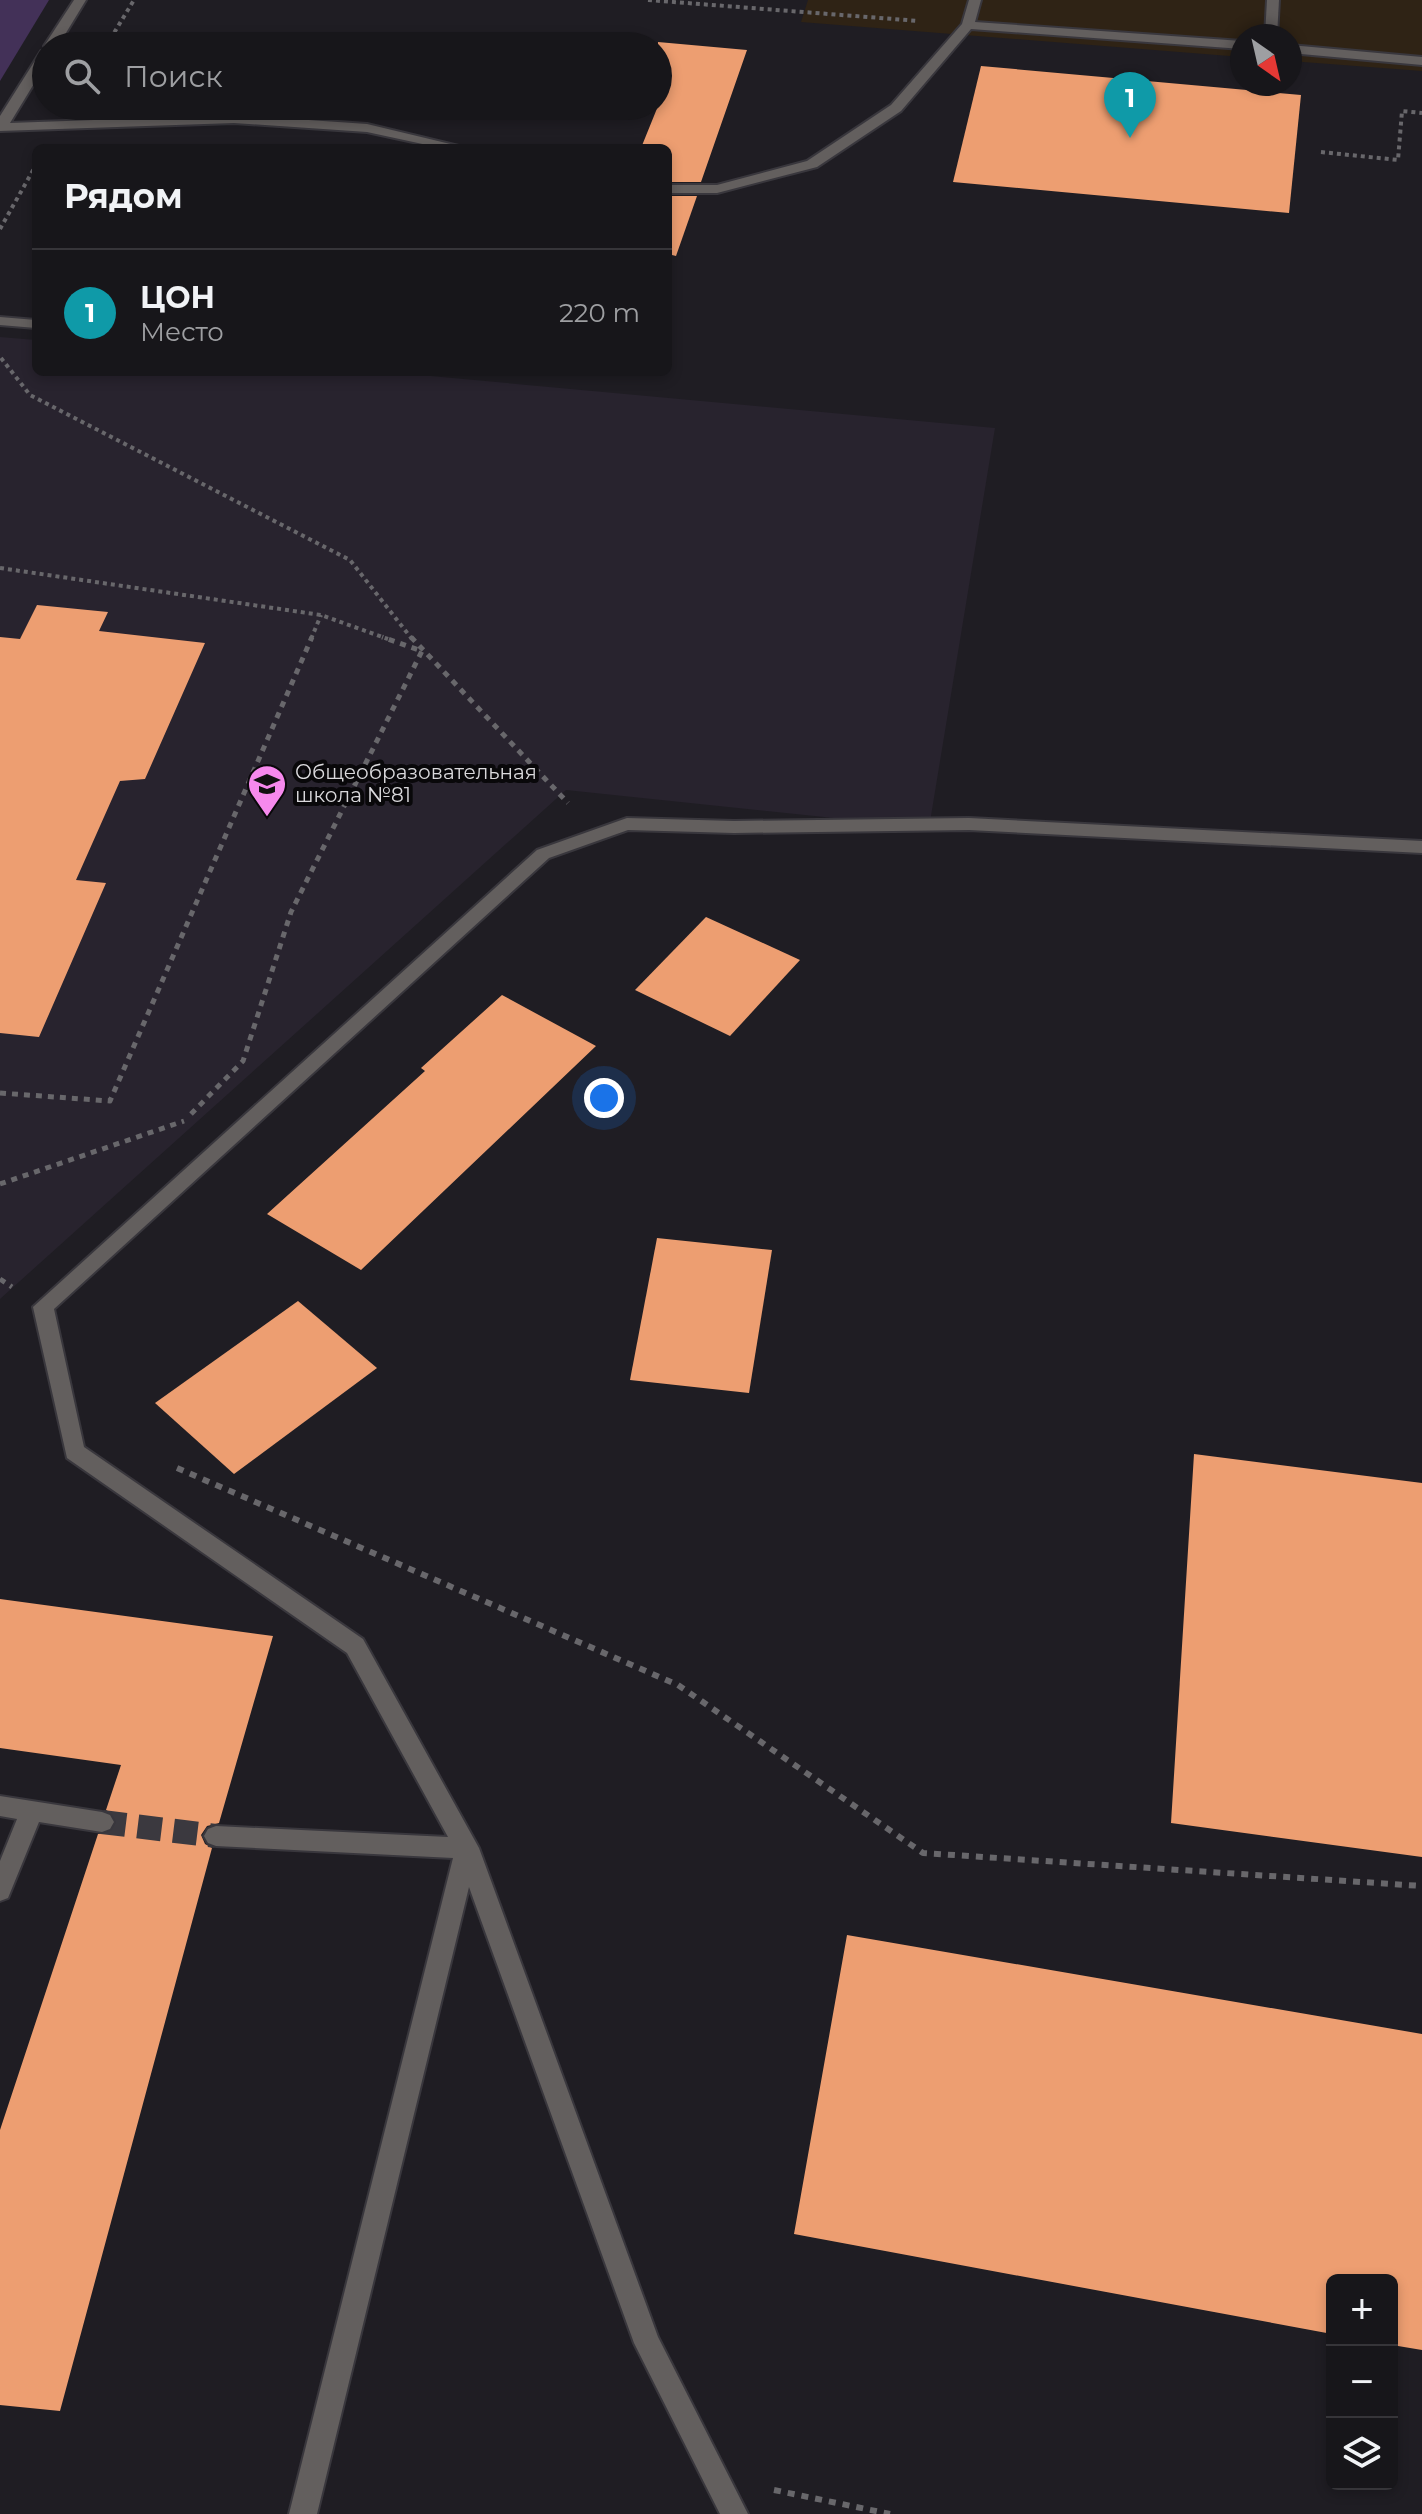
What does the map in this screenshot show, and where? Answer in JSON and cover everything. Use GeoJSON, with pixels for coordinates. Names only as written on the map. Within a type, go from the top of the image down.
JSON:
{"type":"FeatureCollection","features":[{"type":"Feature","properties":{"kind":"street"},"geometry":{"type":"LineString","coordinates":[[60,32],[80,0]]}},
{"type":"Feature","properties":{"kind":"street"},"geometry":{"type":"LineString","coordinates":[[672,189],[717,189],[812,164],[896,108],[968,25],[975,0]]}},
{"type":"Feature","properties":{"kind":"street"},"geometry":{"type":"LineString","coordinates":[[1272,24],[1273,0]]}},
{"type":"Feature","properties":{"kind":"street"},"geometry":{"type":"LineString","coordinates":[[968,25],[1230,44]]}},
{"type":"Feature","properties":{"kind":"street"},"geometry":{"type":"LineString","coordinates":[[1302,50],[1422,61]]}},
{"type":"Feature","properties":{"kind":"street"},"geometry":{"type":"LineString","coordinates":[[0,127],[32,76]]}},
{"type":"Feature","properties":{"kind":"street"},"geometry":{"type":"LineString","coordinates":[[0,127],[205,120]]}},
{"type":"Feature","properties":{"kind":"street"},"geometry":{"type":"LineString","coordinates":[[249,120],[367,128],[441,144]]}},
{"type":"Feature","properties":{"kind":"street"},"geometry":{"type":"LineString","coordinates":[[0,321],[32,324]]}},
{"type":"Feature","properties":{"kind":"street"},"geometry":{"type":"LineString","coordinates":[[734,2514],[647,2343],[467,1848],[355,1646],[74,1452],[43,1307],[543,854],[627,824],[734,827],[969,824],[1422,847]]}},
{"type":"Feature","properties":{"kind":"street"},"geometry":{"type":"LineString","coordinates":[[0,1806],[102,1822]]}},
{"type":"Feature","properties":{"kind":"street"},"geometry":{"type":"LineString","coordinates":[[0,1890],[32,1811]]}},
{"type":"Feature","properties":{"kind":"street"},"geometry":{"type":"LineString","coordinates":[[216,1836],[467,1848]]}},
{"type":"Feature","properties":{"kind":"street"},"geometry":{"type":"LineString","coordinates":[[303,2514],[467,1848]]}},
{"type":"Feature","properties":{"kind":"path"},"geometry":{"type":"LineString","coordinates":[[115,32],[134,0]]}},
{"type":"Feature","properties":{"kind":"path"},"geometry":{"type":"LineString","coordinates":[[648,0],[968,25]]}},
{"type":"Feature","properties":{"kind":"path"},"geometry":{"type":"LineString","coordinates":[[1321,152],[1398,160],[1402,111],[1422,113]]}},
{"type":"Feature","properties":{"kind":"path"},"geometry":{"type":"LineString","coordinates":[[0,229],[32,172]]}},
{"type":"Feature","properties":{"kind":"path"},"geometry":{"type":"LineString","coordinates":[[0,357],[30,395],[350,560],[422,651],[560,795]]}},
{"type":"Feature","properties":{"kind":"path"},"geometry":{"type":"LineString","coordinates":[[0,568],[321,615],[422,651]]}},
{"type":"Feature","properties":{"kind":"path"},"geometry":{"type":"LineString","coordinates":[[0,1093],[110,1101],[321,615]]}},
{"type":"Feature","properties":{"kind":"path"},"geometry":{"type":"LineString","coordinates":[[0,1184],[181,1124],[243,1061],[291,912],[422,651]]}},
{"type":"Feature","properties":{"kind":"path"},"geometry":{"type":"LineString","coordinates":[[0,1279],[13,1287]]}},
{"type":"Feature","properties":{"kind":"path"},"geometry":{"type":"LineString","coordinates":[[169,1464],[678,1685],[923,1853],[1422,1886]]}},
{"type":"Feature","properties":{"kind":"path"},"geometry":{"type":"LineString","coordinates":[[716,2478],[890,2514]]}},
{"type":"Feature","properties":{"kind":"shaded area"},"geometry":{"type":"Polygon","coordinates":[[[0,0],[49,0],[0,81],[0,0]]]}},
{"type":"Feature","properties":{"kind":"shaded area"},"geometry":{"type":"Polygon","coordinates":[[[808,0],[1422,0],[1422,71],[1302,62],[1302,24],[1230,24],[1230,56],[801,22],[808,0]]]}},
{"type":"Feature","properties":{"kind":"shaded area","name":"Общеобразовательная школа №81"},"geometry":{"type":"Polygon","coordinates":[[[0,337],[32,340],[32,376],[430,376],[995,428],[929,828],[566,790],[0,1299],[0,337]]]}},
{"type":"Feature","properties":{"kind":"building"},"geometry":{"type":"Polygon","coordinates":[[[672,43],[747,50],[701,182],[672,182],[672,144],[643,144],[652,120],[672,120],[672,43]]]}},
{"type":"Feature","properties":{"kind":"building"},"geometry":{"type":"Polygon","coordinates":[[[981,66],[1230,89],[1230,96],[1301,96],[1289,213],[953,182],[981,66]]]}},
{"type":"Feature","properties":{"kind":"building"},"geometry":{"type":"Polygon","coordinates":[[[672,196],[697,196],[676,256],[672,255],[672,196]]]}},
{"type":"Feature","properties":{"kind":"building"},"geometry":{"type":"Polygon","coordinates":[[[37,605],[108,612],[99,631],[205,643],[145,779],[120,781],[76,880],[106,883],[39,1037],[0,1033],[0,637],[20,639],[37,605]]]}},
{"type":"Feature","properties":{"kind":"building"},"geometry":{"type":"Polygon","coordinates":[[[706,917],[800,960],[730,1036],[635,990],[706,917]]]}},
{"type":"Feature","properties":{"kind":"building"},"geometry":{"type":"Polygon","coordinates":[[[502,995],[596,1046],[361,1270],[267,1214],[425,1071],[421,1068],[502,995]]]}},
{"type":"Feature","properties":{"kind":"building"},"geometry":{"type":"Polygon","coordinates":[[[657,1238],[772,1250],[749,1393],[630,1380],[657,1238]]]}},
{"type":"Feature","properties":{"kind":"building"},"geometry":{"type":"Polygon","coordinates":[[[298,1301],[377,1368],[234,1474],[155,1403],[298,1301]]]}},
{"type":"Feature","properties":{"kind":"building"},"geometry":{"type":"Polygon","coordinates":[[[1194,1454],[1422,1483],[1422,1857],[1171,1823],[1194,1454]]]}},
{"type":"Feature","properties":{"kind":"building"},"geometry":{"type":"Polygon","coordinates":[[[0,1599],[273,1636],[219,1823],[207,1826],[201,1835],[205,1844],[212,1848],[60,2411],[0,2405],[0,2130],[98,1834],[111,1832],[117,1823],[113,1814],[106,1810],[121,1765],[0,1748],[0,1599]]]}},
{"type":"Feature","properties":{"kind":"building"},"geometry":{"type":"Polygon","coordinates":[[[847,1935],[1422,2034],[1422,2350],[1398,2346],[1398,2274],[1326,2274],[1326,2333],[794,2234],[847,1935]]]}},
{"type":"Feature","properties":{"kind":"tunnel"},"geometry":{"type":"LineString","coordinates":[[102,1822],[216,1836]]}},
{"type":"Feature","properties":{"kind":"place","name":"ЦОН"},"geometry":{"type":"Point","coordinates":[1130,138]}},
{"type":"Feature","properties":{"kind":"place","name":"Общеобразовательная школа №81"},"geometry":{"type":"Point","coordinates":[267,818]}}]}
